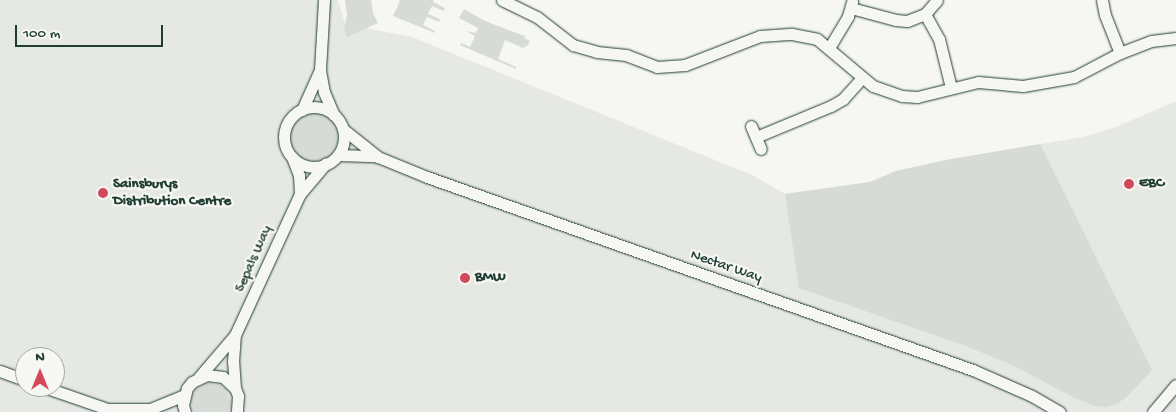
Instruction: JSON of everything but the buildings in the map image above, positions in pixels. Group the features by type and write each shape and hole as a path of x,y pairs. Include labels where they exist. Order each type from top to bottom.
{"street":[{"path":"292,157 306,165 314,166 326,163 338,154 344,138 343,130 324,92 320,70 324,0"},
{"path":"829,48 852,4 896,20 907,20 925,14 937,0"},
{"path":"1102,0 1105,15 1120,53"},
{"path":"506,1 538,17 574,45 597,52 626,55 658,67 685,66 760,36 792,34 817,39 850,64 862,78 873,86 902,96 917,97 983,82 1032,86 1074,78 1120,53 1151,41 1176,38"},
{"path":"925,14 939,39 952,88"},
{"path":"300,194 299,175 292,157 286,149 284,134 288,122 302,110 320,70"},
{"path":"756,137 831,106 843,98 862,78"},
{"path":"302,110 316,107 334,114"},
{"path":"751,126 761,149"},
{"name":"Nectar Way","path":"343,130 378,157"},
{"name":"Nectar Way","path":"338,154 378,157 478,195 973,370 1032,396 1060,412"},
{"name":"Sepals Way","path":"184,396 192,382 199,377 236,335 300,194 326,163"},
{"name":"Sepals Way","path":"236,335 233,362 235,388 240,409"},
{"path":"0,371 15,376"},
{"path":"199,377 207,375 223,377 235,388"},
{"path":"1153,412 1176,386"},
{"path":"65,394 113,411 150,409 184,396 185,412"}],"shaded area":[{"path":"0,0 338,0 345,24 412,37 752,175 785,194 870,182 896,171 946,160 1084,137 1116,127 1176,101 1176,412 0,412"},
{"path":"345,0 371,0 373,13 378,23 347,37 344,30 347,15"},
{"path":"398,0 434,0 433,2 445,8 444,11 432,6 428,14 440,19 439,22 427,17 423,25 435,31 435,33 393,16 400,1"},
{"path":"464,9 485,21 525,36 524,38 530,41 523,48 505,40 498,59 516,67 516,69 460,45 461,43 470,47 475,36 466,31 476,33 478,28 459,18"},
{"path":"309,113 319,113 331,120 338,132 338,142 331,154 319,161 309,161 301,157 294,150 290,142 290,132 294,124 301,117"},
{"path":"1040,144 1152,370 1126,398 1116,404 1107,407 1095,406 1075,398 1010,364 963,345 799,288 785,194 870,182 896,171 946,160"},
{"path":"208,383 221,385 226,390 231,403 229,412 193,412 192,394 196,389"}],"place":[{"name":"EBC","path":"1129,184"},
{"name":"Sainsburys Distribution Centre","path":"103,193"},
{"name":"BMW","path":"465,278"}]}
